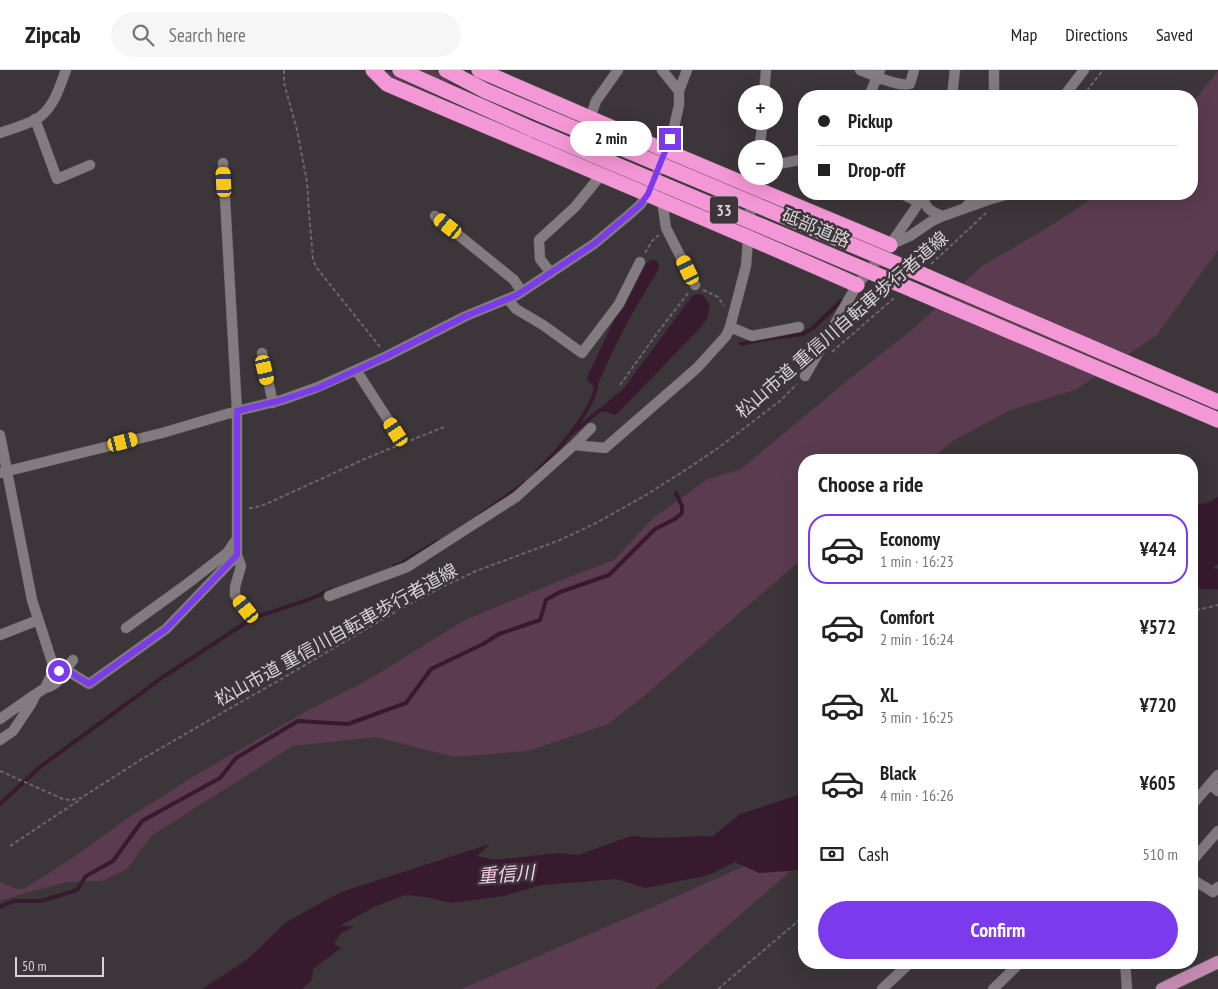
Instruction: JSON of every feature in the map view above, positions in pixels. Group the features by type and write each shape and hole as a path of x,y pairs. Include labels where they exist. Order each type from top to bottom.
{"highway":[{"path":"373,70 387,84 749,237 857,286"},
{"name":"砥部道路","path":"400,70 534,130 1218,420"},
{"name":"砥部道路","path":"446,70 486,91 928,277 1218,402"},
{"path":"479,70 666,151 738,176"},
{"path":"762,185 890,245"}],"main road":[{"path":"1162,989 1218,962"}],"street":[{"path":"0,133 40,117 51,105 66,70"},
{"path":"590,118 596,101 618,70"},
{"path":"662,70 679,91"},
{"path":"3,472 162,432 318,388 466,316 522,292 594,244 640,205 648,194 666,151 679,105 679,91 687,70"},
{"path":"765,85 766,70"},
{"path":"860,70 879,74 905,85 910,84 914,70"},
{"path":"953,90 955,70"},
{"path":"994,70 994,90"},
{"path":"1069,90 1084,70"},
{"path":"872,90 879,74"},
{"path":"36,119 57,179 90,166"},
{"path":"783,163 798,159"},
{"path":"223,164 237,411 237,555 241,566 235,587 235,595 246,609"},
{"path":"551,273 540,259 539,240 575,207 601,175"},
{"path":"574,445 605,448 697,368 726,336 731,324 746,266 753,185"},
{"path":"662,200 666,228 695,285"},
{"path":"805,376 857,286 890,245 920,200"},
{"path":"923,200 926,208 943,216"},
{"path":"964,209 972,200"},
{"path":"890,245 910,236 932,221 988,200"},
{"path":"435,216 514,280 522,292"},
{"path":"508,298 516,309 543,325 582,353 619,304 640,262"},
{"path":"731,324 752,336 799,328"},
{"path":"262,353 273,402"},
{"path":"356,370 396,432"},
{"path":"329,596 407,567 516,497 591,428"},
{"path":"0,435 3,472 32,600 54,668 45,688"},
{"path":"126,628 227,553 237,539"},
{"path":"54,668 71,673 89,684 166,629 237,555"},
{"path":"0,635 38,620"},
{"path":"0,719 61,679 73,660"},
{"path":"0,740 13,731 36,694"},
{"path":"1198,801 1214,788 1218,775"},
{"path":"1198,854 1218,831"},
{"path":"1198,883 1213,892 1218,886"},
{"path":"882,989 903,969"},
{"path":"993,989 1014,969"},
{"path":"1126,969 1127,989"}],"path":[{"path":"284,70 284,83 297,130 307,182 312,252 316,268 387,356"},
{"path":"1088,90 1103,70"},
{"name":"松山市道 重信川自転車歩行者道線","path":"932,264 986,213"},
{"path":"640,262 652,241 666,228"},
{"path":"620,385 695,285 718,297 731,324"},
{"name":"松山市道 重信川自転車歩行者道線","path":"832,352 896,296"},
{"name":"松山市道 重信川自転車歩行者道線","path":"10,846 81,798 179,737 397,611 442,587 476,572 582,530 646,495 690,467 756,420 780,401 805,376"},
{"path":"237,504 247,508 259,506 367,458 444,427"},
{"path":"1198,610 1218,606"},
{"path":"0,771 63,799 81,798"},
{"path":"718,989 798,921"}],"shaded area":[{"path":"418,70 433,70 449,78 450,81 448,83 445,82"},
{"path":"1218,71 1218,250 1157,335 1077,389 1008,411 953,441 937,454 798,454 798,563 644,696 608,724 528,751 454,757 376,737 293,746 151,836 127,869 102,881 66,882 0,901 0,882 17,889 24,889 74,857 125,820 191,778 307,711 366,681 465,620 614,560 653,518 708,479 741,469 913,329 982,266 1047,228 1090,200 1198,200 1198,95"},
{"path":"388,72 441,98 439,100 394,81 386,74"},
{"path":"798,842 798,864 655,989 461,989 662,903"}],"water":[{"path":"651,260 657,262 659,266 658,271 624,328 596,389 587,380 588,375 615,318 646,264"},
{"path":"696,294 703,295 710,305 707,319 700,328 616,415 600,410 624,388 692,296"},
{"path":"1218,497 1218,564 1198,577 1198,504 1208,503"},
{"name":"重信川","path":"798,795 798,870 759,873 735,862 709,875 646,888 616,879 542,885 504,896 451,903 426,897 405,895 374,907 340,926 354,926 340,934 334,944 341,948 313,969 312,980 302,989 202,989 248,959 286,922 341,892 490,844 477,856 495,860 558,853 578,855 631,836 654,838 713,836 740,814"}],"waterway":[{"path":"741,344 803,334 813,328 841,301"},
{"path":"537,471 563,443 581,418 589,406 596,385"},
{"path":"572,433 604,408"},
{"path":"480,515 525,483"},
{"path":"0,907 14,901 41,901 77,890 86,876 113,861 142,821 220,778 236,758 298,721 348,724 406,703 431,669 483,644 499,634 540,620 546,600 560,592 609,575 655,529 675,519 682,513 682,506 676,493"},
{"path":"394,566 401,564 438,541"},
{"path":"1198,578 1218,579"},
{"path":"0,804 40,767 163,677 253,618 331,590"}],"route":[{"path":"59,671 71,673 89,684 166,629 237,555 237,411 282,400 318,388 466,316 517,295 594,244 640,205 648,194 670,139"}]}
